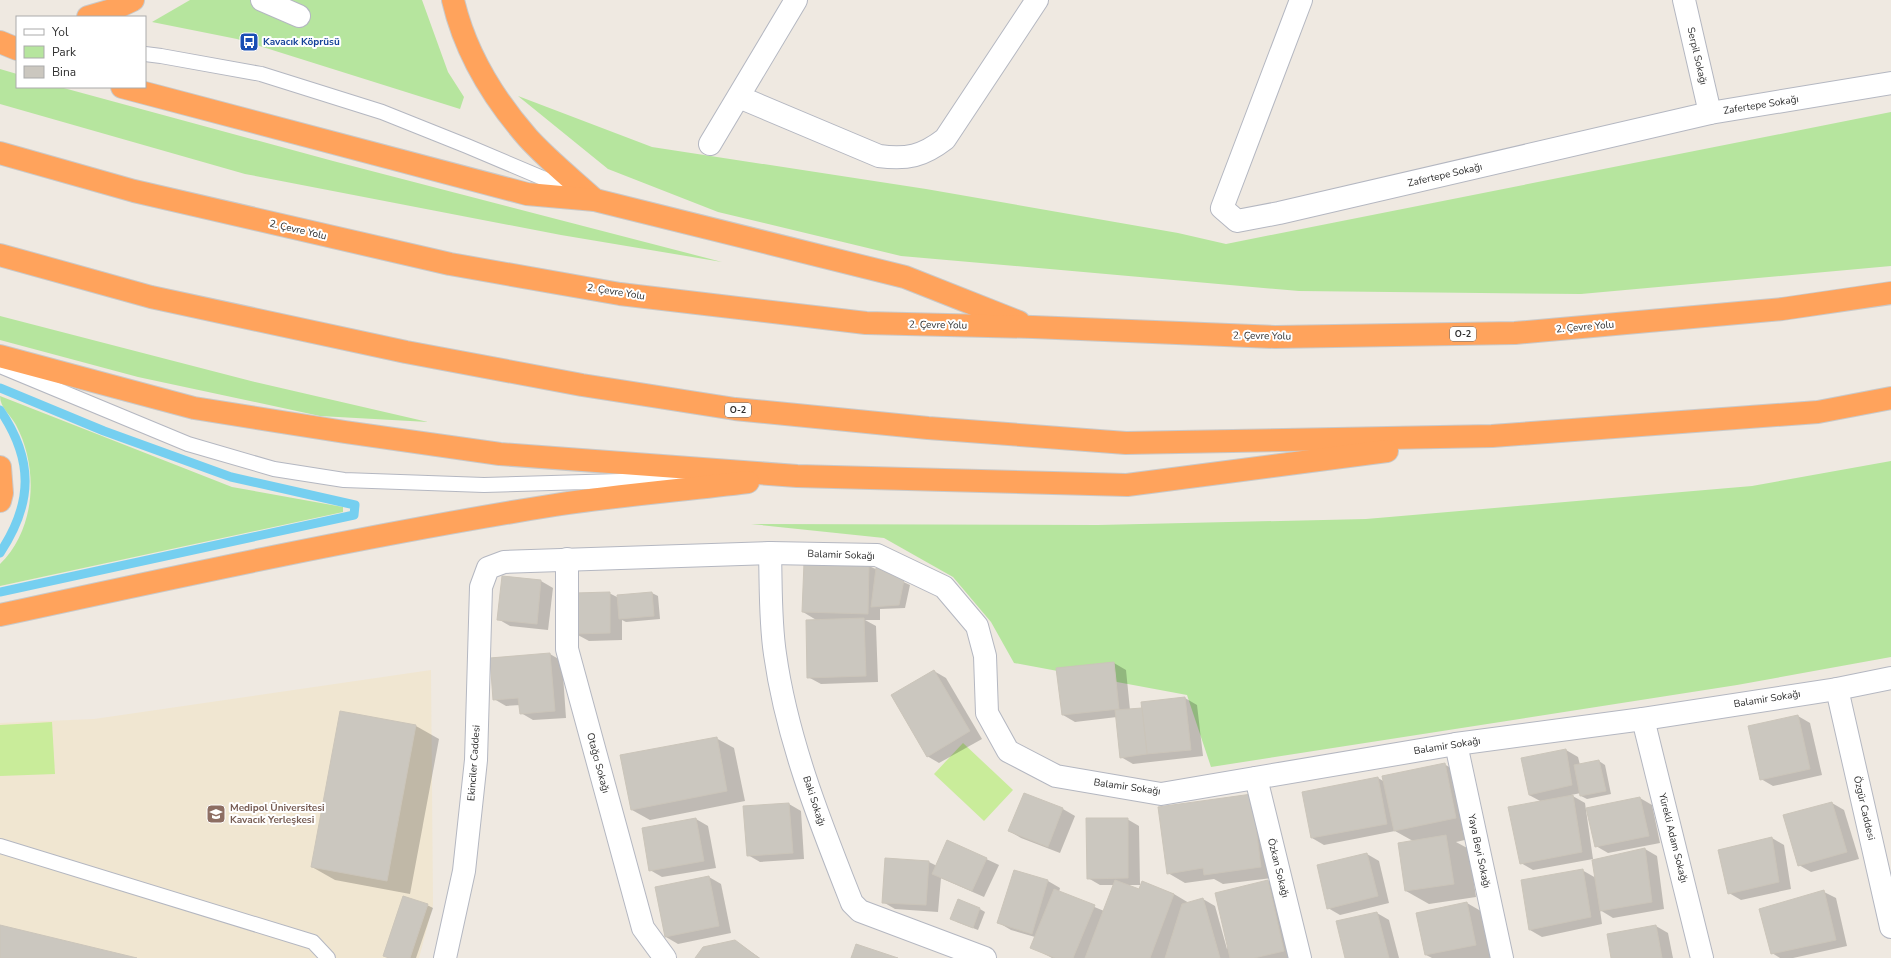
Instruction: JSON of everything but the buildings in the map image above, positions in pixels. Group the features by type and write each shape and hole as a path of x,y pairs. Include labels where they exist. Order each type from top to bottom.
{"highway":[{"path":"91,16 112,10 134,0"},
{"path":"453,0 457,18 473,57 494,96 528,138 595,200"},
{"path":"126,88 527,194 595,200 905,277 1033,327"},
{"name":"2. Çevre Yolu","path":"0,153 134,191 284,227 450,264 620,294 866,323 1033,327 1275,337 1515,333 1782,309 1891,294"},
{"name":"O-2","path":"0,254 151,297 398,350 582,385 734,410 928,428 1126,443 1492,436 1818,412 1891,398"},
{"path":"0,356 194,408 345,432 500,454 797,476 1127,485 1492,436"},
{"path":"0,467 2,493 0,501"},
{"path":"0,615 240,563 383,534 557,505 797,476"}],"street":[{"path":"262,0 299,16"},
{"path":"710,144 796,0"},
{"path":"739,97 879,156 895,158 911,157 923,153 945,139 1037,0"},
{"name":"Zafertepe Sokağı","path":"1301,0 1222,208 1236,221 1279,213 1710,113 1891,83"},
{"name":"Serpil Sokağı","path":"1684,0 1710,113"},
{"name":"Balamir Sokağı","path":"488,568 504,562 567,559 770,553 877,555 944,586 976,626 985,656 987,714 1008,751 1056,776 1161,794 1456,744 1644,719 1837,689 1891,678"},
{"name":"Baki Sokağı","path":"770,553 775,653 789,728 825,834 852,903 860,911 985,958"},
{"name":"Otağcı Sokağı","path":"567,559 567,649 643,928 665,958"},
{"name":"Ekinciler Caddesi","path":"445,958 464,871 476,760 481,587 488,568"},
{"name":"Özgür Caddesi","path":"1837,689 1891,927"},
{"name":"Yürekli Adam Sokağı","path":"1644,719 1702,958"},
{"name":"Yaya Beyi Sokağı","path":"1456,744 1502,958"},
{"name":"Özkan Sokağı","path":"1256,778 1300,958"}],"lane":[{"path":"146,54 261,74 374,110 467,146 595,200"},
{"path":"0,366 188,444 274,469 344,480 484,485 797,476"},
{"path":"0,846 313,942 328,958"}],"shaded area":[{"name":"Medipol Üniversitesi Kavacık Yerleşkesi","path":"431,670 433,905 419,958 0,958 0,723 94,719"}],"green space":[{"path":"190,0 422,0 448,72 464,97 460,109 237,39 152,22"},
{"path":"0,69 16,74 16,88 64,88 333,161 722,262 561,235 245,174 0,104"},
{"path":"518,96 652,147 926,189 1178,233 1226,244 1891,112 1891,266 1581,294 1299,291 901,256 718,212 608,169"},
{"path":"0,316 251,381 428,422 320,416 138,377 0,340"},
{"path":"0,396 232,487 343,507 343,512 0,586 0,564 12,550 21,534 27,516 31,479 23,442 14,421 0,400"},
{"path":"1891,461 1891,657 1737,685 1211,767 1187,695 1014,663 991,622 953,577 884,538 751,524 1098,525 1366,519 1752,486"},
{"path":"52,722 55,774 0,776 0,725"},
{"path":"963,743 1013,790 984,821 934,774"}],"waterway":[{"path":"0,388 104,431 231,477 355,505 354,515 0,592"},
{"path":"0,410 11,428 19,446 24,464 25,482 19,517 11,535 0,553"}],"place":[{"name":"Kavacık Köprüsü","path":"249,42"},
{"name":"Medipol Üniversitesi Kavacık Yerleşkesi","path":"216,814"}]}
